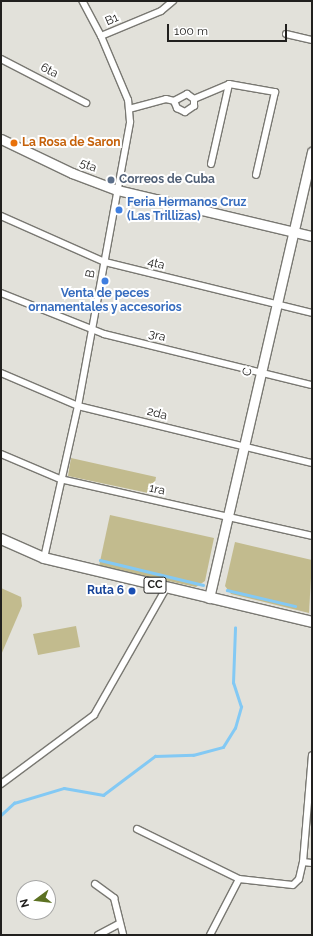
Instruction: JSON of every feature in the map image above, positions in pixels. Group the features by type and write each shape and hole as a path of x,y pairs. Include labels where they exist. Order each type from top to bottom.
{"main road":[{"name":"CC","path":"1,539 44,558 312,622"}],"street":[{"name":"B","path":"44,558 60,479 78,406 130,122 129,108 101,36 82,1"},
{"name":"B1","path":"101,36 161,11 173,1"},
{"path":"286,34 312,40"},
{"name":"6ta","path":"1,59 86,103"},
{"path":"210,164 229,84"},
{"path":"194,99 229,84 275,92 256,175"},
{"path":"174,101 187,94 194,99"},
{"path":"129,108 166,99 174,101 185,112 194,106 194,99"},
{"name":"5ta","path":"1,139 72,173 117,190 312,236"},
{"name":"C","path":"209,598 292,232 312,152"},
{"name":"4ta","path":"1,216 104,262 312,313"},
{"name":"3ra","path":"1,293 92,330 312,385"},
{"name":"2da","path":"1,373 78,406 312,463"},
{"name":"1ra","path":"1,454 60,479 312,536"},
{"path":"1,784 94,715 166,588"},
{"path":"137,829 239,879 293,885 299,879 303,862 312,755"},
{"path":"303,862 312,863"},
{"path":"210,935 239,879"},
{"path":"95,884 114,898 123,935"},
{"path":"98,935 120,924"}],"shaded area":[{"path":"71,458 156,477 153,494 68,476"},
{"path":"110,515 214,538 205,581 196,587 99,566"},
{"path":"235,542 312,560 309,613 231,594 225,586"},
{"path":"1,588 21,597 22,606 1,655"},
{"path":"76,626 80,647 38,655 33,634"}],"waterway":[{"path":"100,560 203,585"},
{"path":"227,590 295,606"},
{"path":"1,815 14,803 64,788 103,795 155,756 193,755 223,747 235,728 241,707 233,683 235,628"}],"place":[{"name":"La Rosa de Saron","path":"14,143"},
{"name":"Correos de Cuba","path":"111,180"},
{"name":"Feria Hermanos Cruz (Las Trillizas)","path":"119,210"},
{"name":"Venta de peces ornamentales y accesorios","path":"105,281"},
{"name":"Ruta 6","path":"132,591"}]}
